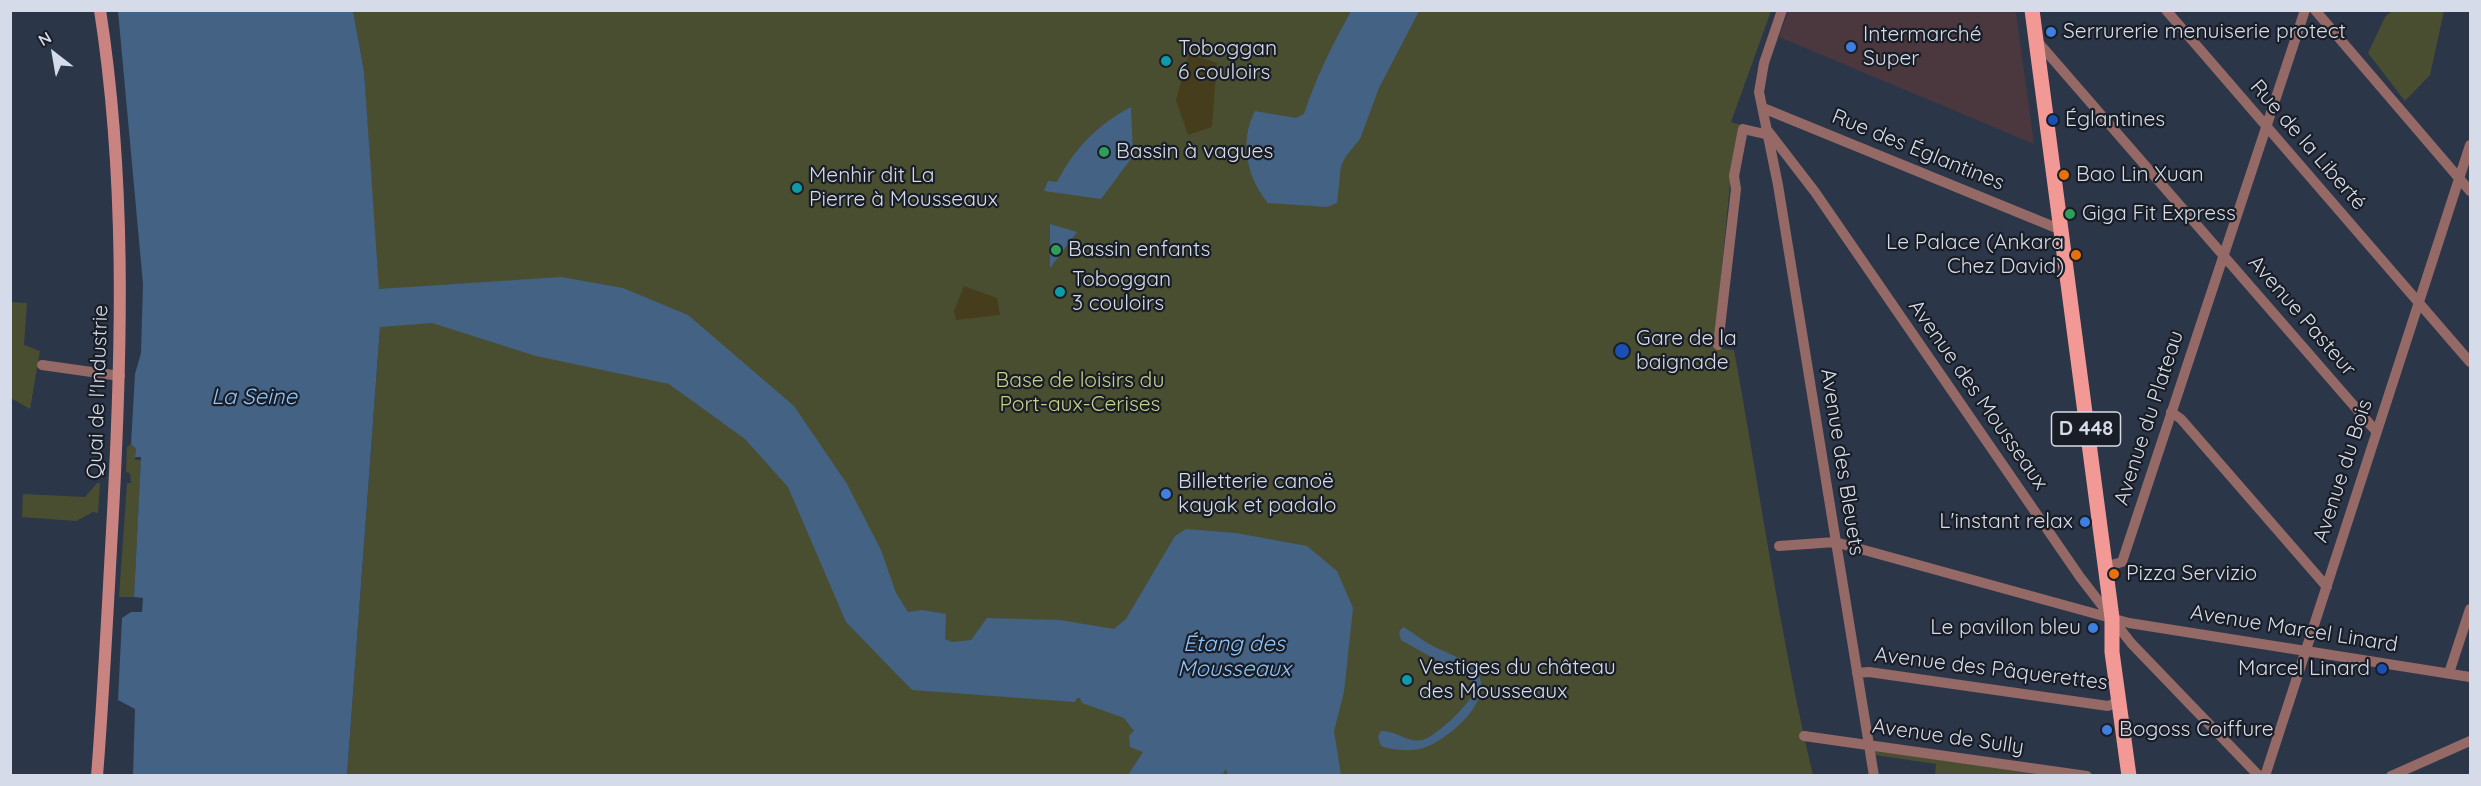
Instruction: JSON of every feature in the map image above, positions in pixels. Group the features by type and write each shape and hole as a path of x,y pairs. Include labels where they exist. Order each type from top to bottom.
{"main road":[{"name":"Quai de l'Industrie","path":"97,776 120,376 120,231 100,10"},
{"name":"D 448","path":"2032,10 2103,567 2112,618 2112,652 2129,776"}],"street":[{"name":"Avenue des Bleuets","path":"1782,10 1760,78 1763,108 1778,185 1867,745 1874,776"},
{"name":"Rue de la Liberté","path":"2166,10 2470,362"},
{"name":"Avenue du Plateau","path":"2103,567 2122,562 2305,10"},
{"path":"2315,10 2470,191"},
{"name":"Avenue Pasteur","path":"2036,38 2375,430"},
{"name":"Rue des Églantines","path":"1763,108 2060,234"},
{"path":"1718,345 1734,208 1734,176 1743,129 1769,133"},
{"name":"Avenue des Mousseaux","path":"1769,133 1815,192 2080,577 2131,643 2259,776"},
{"name":"Avenue du Bois","path":"2265,776 2327,587 2375,430 2421,304 2470,145"},
{"path":"42,365 120,376"},
{"path":"2171,412 2181,419 2327,587"},
{"name":"Avenue Marcel Linard","path":"1779,546 1835,542 2112,618 2470,677"},
{"path":"2449,673 2470,609"},
{"name":"Avenue des Pâquerettes","path":"1857,673 1869,672 2108,706 2120,701"},
{"name":"Avenue de Sully","path":"1804,736 2087,776"},
{"path":"2391,776 2470,741"}],"shaded area":[{"path":"1789,10 2010,10 2016,13 2034,144 1779,37"}],"green space":[{"path":"2393,10 2444,11 2430,75 2405,101 2368,53 2385,17"},
{"name":"Base de loisirs du Port-aux-Cerises","path":"353,11 1771,11 1731,122 1741,125 1730,184 1714,348 1734,350 1780,616 1813,775 347,776 380,327 364,71"},
{"path":"11,302 27,303 24,345 40,351 30,409 11,398"},
{"path":"131,444 136,449 135,460 141,460 134,597 119,597 127,483 131,483 130,473 126,472 127,447"},
{"path":"97,483 100,483 98,513 93,512 76,521 22,517 23,494 85,497"},
{"path":"1872,749 2051,775 1935,775 1936,764 1875,755"}],"sand":[{"path":"1189,54 1217,63 1212,127 1188,135 1176,100"},
{"path":"964,286 997,298 1000,315 956,320 954,311"}],"water":[{"name":"La Seine","path":"118,11 353,11 364,71 379,289 561,277 623,288 688,315 794,406 847,484 881,550 896,593 908,612 922,610 946,614 945,639 952,642 971,640 987,618 1060,620 1114,629 1126,619 1175,536 1186,529 1236,533 1307,546 1337,571 1353,608 1344,692 1334,731 1341,775 1228,775 1226,769 1222,775 1128,775 1143,752 1130,747 1129,736 1134,731 1124,718 1082,703 1080,698 1077,698 1075,702 912,690 846,622 788,487 745,439 669,384 536,356 432,323 380,327 347,775 133,775 135,709 118,700 122,618 131,612 142,612 143,598 134,597 141,457 135,457 136,449 131,444 135,374 141,353 143,284"},
{"path":"1351,11 1419,11 1379,88 1360,139 1341,166 1337,203 1327,207 1268,203 1250,171 1248,159 1247,135 1255,111 1296,118 1304,114 1325,61"},
{"name":"Bassin à vagues","path":"1131,107 1133,156 1101,199 1044,191 1048,181 1057,182 1071,159 1088,138 1108,121"},
{"name":"Bassin enfants","path":"1050,224 1077,232 1050,268"},
{"path":"1403,627 1427,643 1469,664 1478,674 1481,685 1474,708 1455,729 1433,744 1413,750 1381,746 1378,737 1381,731 1386,731 1411,740 1427,738 1449,722 1462,708 1471,697 1473,687 1470,679 1401,640 1399,632"}],"place":[{"name":"Serrurerie menuiserie protect","path":"2051,32"},
{"name":"Intermarché Super","path":"1851,47"},
{"name":"Toboggan 6 couloirs","path":"1166,61"},
{"name":"Églantines","path":"2053,120"},
{"name":"Bassin à vagues","path":"1104,152"},
{"name":"Bao Lin Xuan","path":"2064,175"},
{"name":"Menhir dit La Pierre à Mousseaux","path":"797,188"},
{"name":"Giga Fit Express","path":"2070,214"},
{"name":"Bassin enfants","path":"1056,250"},
{"name":"Le Palace (Ankara Chez David)","path":"2076,255"},
{"name":"Toboggan 3 couloirs","path":"1060,292"},
{"name":"Gare de la baignade","path":"1622,351"},
{"name":"Billetterie canoë kayak et padalo","path":"1166,494"},
{"name":"L'instant relax","path":"2085,522"},
{"name":"Pizza Servizio","path":"2114,574"},
{"name":"Le pavillon bleu","path":"2093,628"},
{"name":"Marcel Linard","path":"2382,669"},
{"name":"Vestiges du château des Mousseaux","path":"1407,680"},
{"name":"Bogoss Coiffure","path":"2107,730"}],"water label":[{"name":"Étang des Mousseaux","path":"1234,656"}]}
